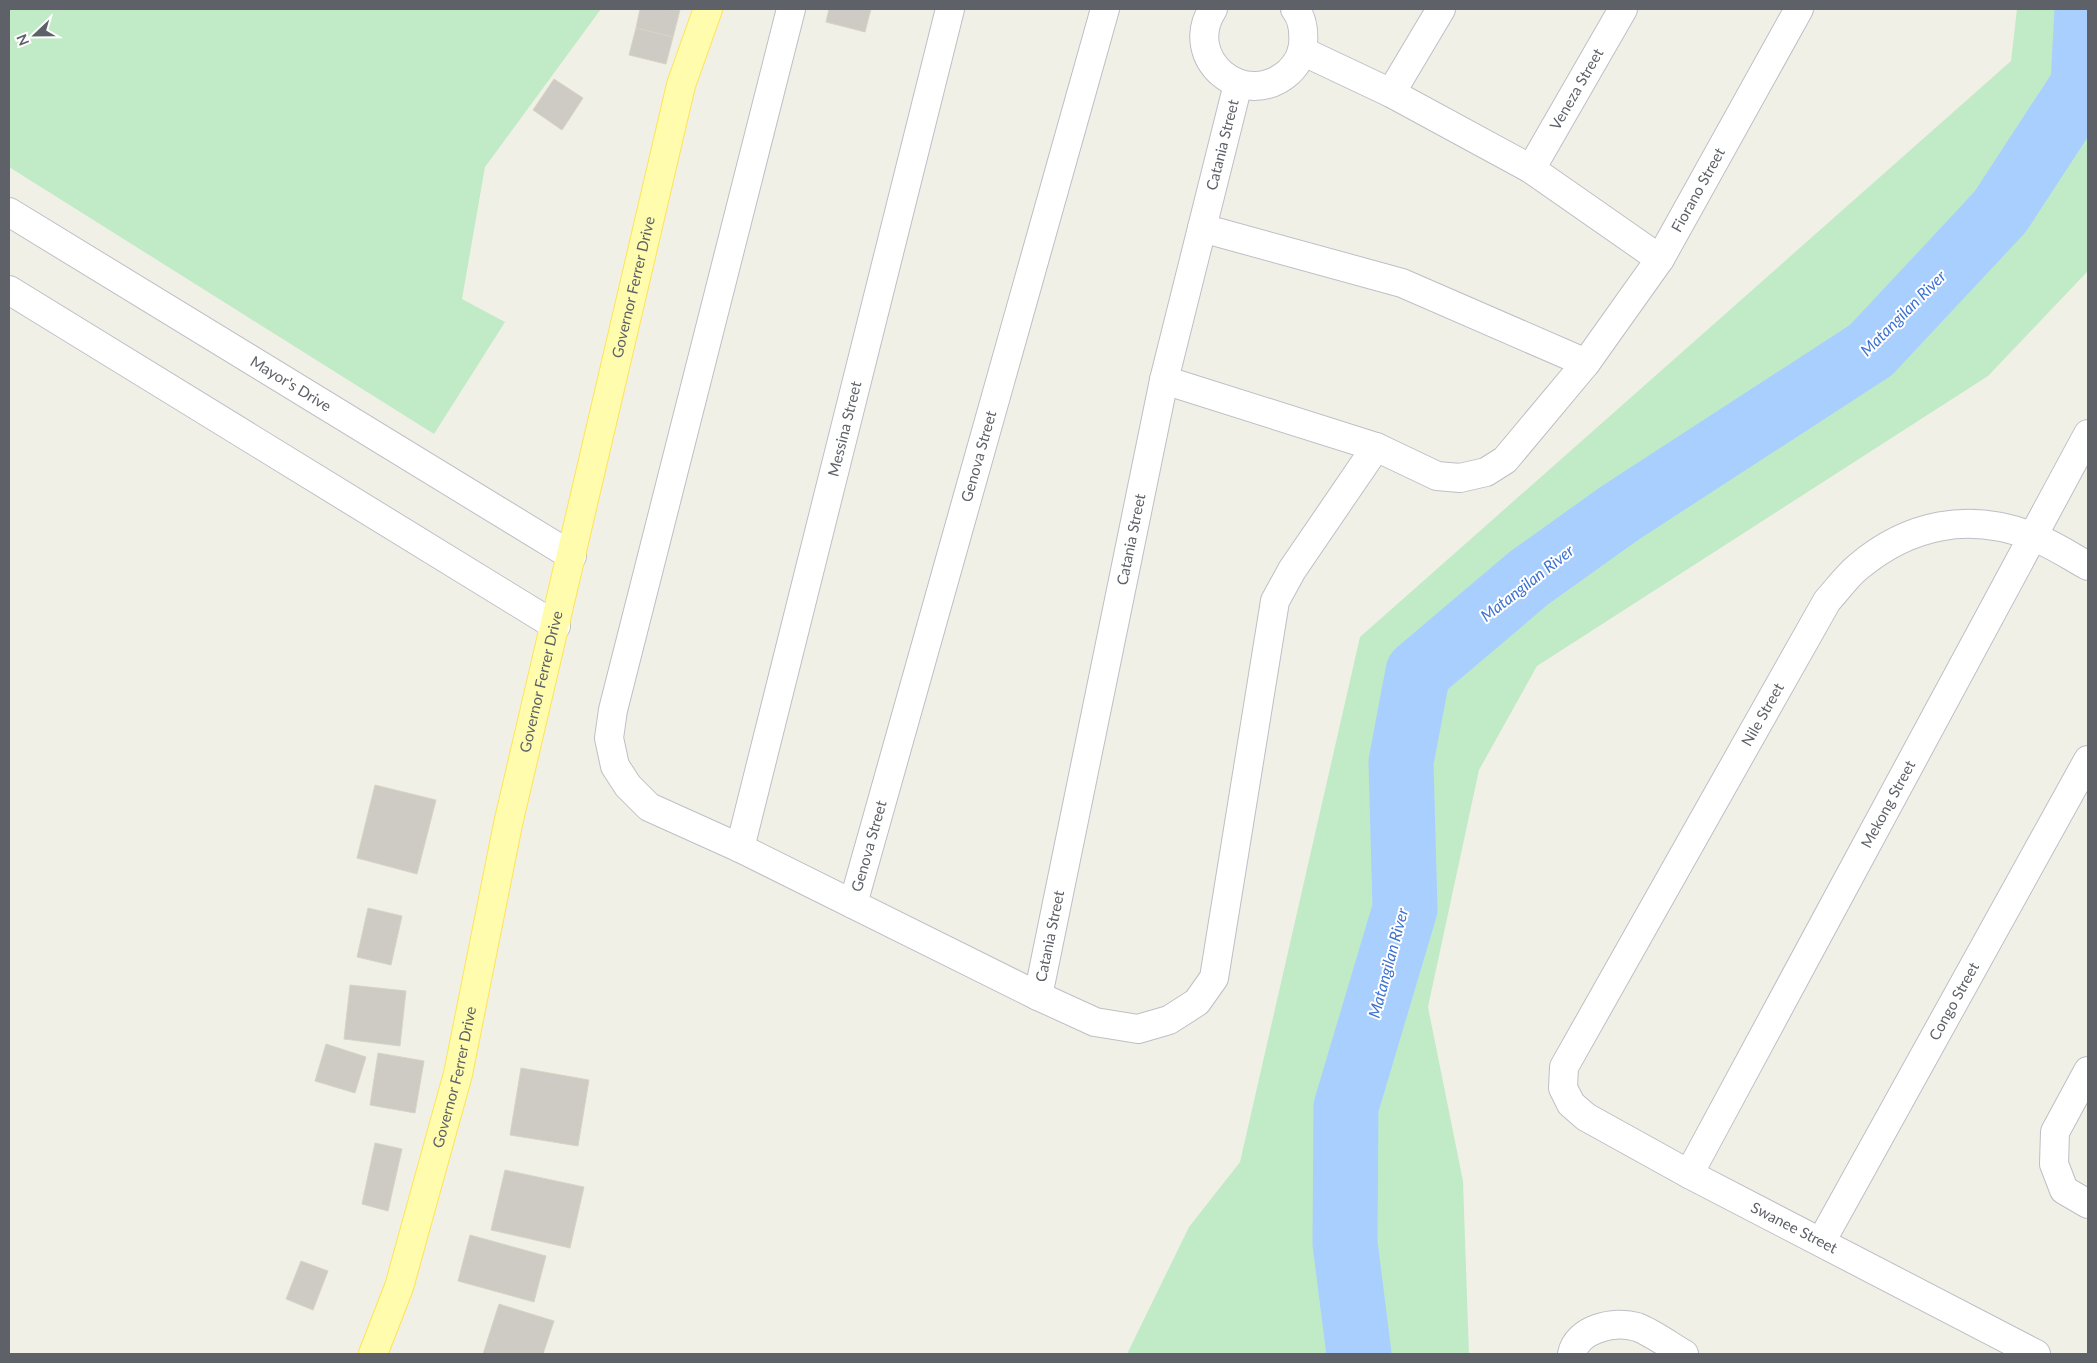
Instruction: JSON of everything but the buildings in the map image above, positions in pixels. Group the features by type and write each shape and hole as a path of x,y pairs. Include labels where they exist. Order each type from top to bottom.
{"main road":[{"name":"Governor Ferrer Drive","path":"373,1354 399,1287 458,1074 508,824 556,626 681,85 708,9"}],"street":[{"path":"791,9 615,700 609,738 615,766 628,786 649,807 740,848 1038,996 1095,1022 1138,1029 1169,1020 1196,1002 1214,978 1275,601 1292,570 1376,447"},
{"name":"Messina Street","path":"740,848 950,9"},
{"name":"Genova Street","path":"853,904 1105,9"},
{"path":"1206,11 1206,48 1212,63 1223,76 1238,84 1253,86 1268,85 1282,78 1293,68 1302,51 1304,32 1299,14 1295,9"},
{"path":"1391,93 1441,9"},
{"name":"Veneza Street","path":"1531,170 1623,9"},
{"name":"Fiorano Street","path":"1164,380 1376,447 1437,476 1460,478 1486,472 1505,460 1586,363 1660,259 1799,9"},
{"path":"1302,51 1391,93 1531,170 1660,259"},
{"name":"Catania Street","path":"1038,996 1164,380 1238,84"},
{"name":"Mayor's Drive","path":"9,212 572,556"},
{"path":"1202,228 1402,283 1586,363"},
{"path":"9,290 556,626"},
{"name":"Mekong Street","path":"1689,1174 2088,434"},
{"name":"Nile Street","path":"1563,1088 1564,1067 1572,1048 1827,601 1857,567 1892,543 1925,529 1962,522 1996,526 2032,536 2088,566"},
{"name":"Congo Street","path":"1822,1242 2088,760"},
{"path":"2088,1071 2055,1132 2054,1164 2064,1190 2088,1204"},
{"name":"Swanee Street","path":"1563,1088 1572,1104 1586,1117 1689,1174 2036,1354"},
{"path":"1572,1354 1573,1348 1584,1334 1610,1326 1636,1327 1684,1354"}],"green space":[{"path":"9,9 601,9 485,167 462,299 505,322 434,434 9,167"},
{"path":"2017,9 2088,9 2088,271 1988,376 1537,666 1479,770 1428,1007 1463,1181 1469,1354 1127,1354 1189,1227 1240,1162 1360,637 2011,61"}],"waterway":[{"name":"Matangilan River","path":"1359,1354 1345,1243 1346,1107 1405,909 1401,762 1418,672 1529,578 1620,513 1871,350 2000,212 2083,85 2087,9"}]}
